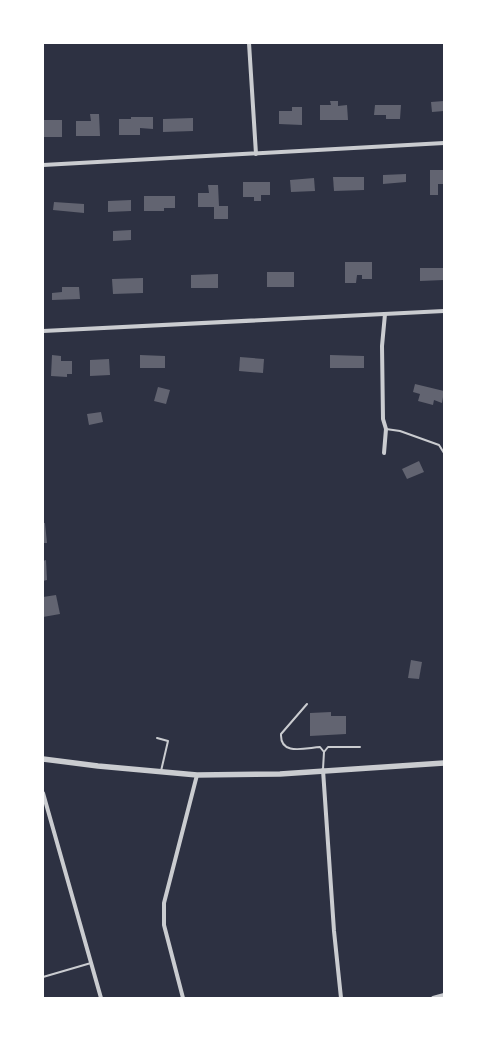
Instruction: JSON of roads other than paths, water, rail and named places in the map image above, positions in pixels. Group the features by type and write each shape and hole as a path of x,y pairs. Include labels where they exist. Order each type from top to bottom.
{"street":[{"path":"249,43 256,154"},
{"path":"43,166 444,143"},
{"path":"43,331 444,311"},
{"path":"384,453 386,429 383,418 382,399 382,346 385,314"},
{"path":"43,759 160,773 197,775 235,775 444,763"},
{"path":"323,770 334,931 341,998"},
{"path":"182,998 164,925 164,903 197,775"},
{"path":"43,793 101,998"},
{"path":"433,998 444,995"}],"lane":[{"path":"386,429 400,431 439,446 444,453"},
{"path":"307,704 281,734 280,740 285,747 291,750 320,747 324,752"},
{"path":"157,738 168,741 160,773"},
{"path":"323,770 324,752 328,747 360,747"},
{"path":"43,977 91,963"}]}
